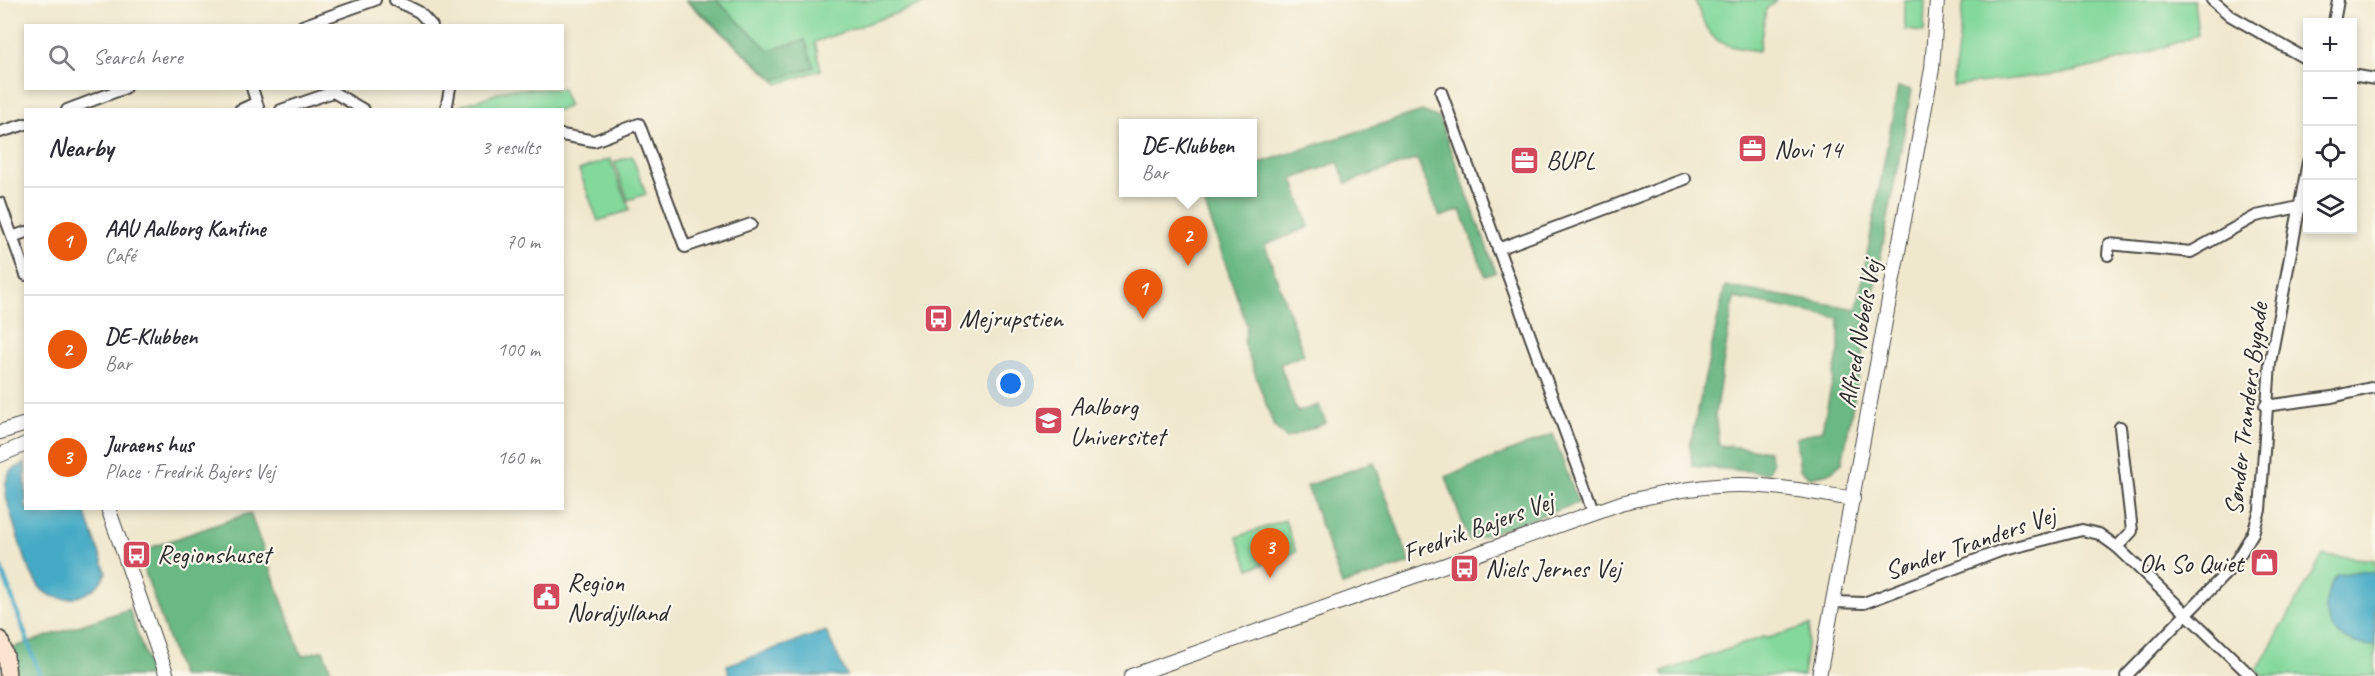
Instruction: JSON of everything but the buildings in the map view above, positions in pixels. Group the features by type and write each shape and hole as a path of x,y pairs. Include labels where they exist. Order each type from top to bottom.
{"main road":[{"path":"0,639 6,656 8,676"}],"street":[{"path":"308,24 375,0"},
{"path":"395,0 412,7 430,24"},
{"name":"Alfred Nobels Vej","path":"1819,676 1932,69 1936,0"},
{"path":"2212,0 2231,16 2303,58"},
{"path":"2335,18 2338,0"},
{"path":"2357,76 2375,79"},
{"path":"73,108 120,90"},
{"path":"253,90 258,106"},
{"path":"447,108 450,90"},
{"path":"287,108 333,92 361,108"},
{"path":"1441,92 1594,511"},
{"path":"564,135 594,141 639,124 685,247 751,224"},
{"path":"0,132 24,125"},
{"path":"1498,249 1685,179"},
{"name":"Sønder Tranders Bygade","path":"2126,676 2233,566 2253,533 2260,510 2265,406 2270,363 2304,180"},
{"path":"0,203 24,270"},
{"path":"2108,255 2109,244 2191,252 2256,216 2299,207"},
{"path":"12,237 24,233"},
{"path":"2265,406 2332,397 2375,387"},
{"path":"0,432 24,425"},
{"path":"2117,547 2132,531 2120,427"},
{"path":"0,455 24,445"},
{"name":"Fredrik Bajers Vej","path":"1131,676 1594,511 1683,489 1762,486 1853,498"},
{"path":"109,510 167,676"},
{"name":"Sønder Tranders Vej","path":"1833,602 1864,603 2000,551 2082,530 2099,534 2117,547 2251,676"}],"green space":[{"path":"685,0 934,0 815,42 821,70 778,84"},
{"path":"688,0 716,0 769,50 805,40 814,67 775,80"},
{"path":"1695,0 1777,0 1766,9 1759,51 1733,47 1716,39 1705,25"},
{"path":"1905,0 1925,0 1924,32 1905,30"},
{"path":"1964,0 2194,0 2198,35 2141,55 2072,72 1953,86"},
{"path":"1898,87 1912,90 1842,463 1829,473 1810,477 1800,469 1796,438 1822,430 1839,351 1839,318 1734,298 1715,414 1719,445 1768,451 1772,463 1768,473 1692,466 1690,446 1725,286 1857,309"},
{"path":"506,90 562,90 569,106 564,108 462,108 461,106"},
{"path":"1422,111 1439,118 1496,272 1485,276 1461,210 1440,217 1417,159 1346,183 1338,162 1293,179 1309,227 1265,245 1304,355 1280,364 1297,412 1319,405 1326,423 1286,438 1274,426 1244,343 1247,326 1202,197 1257,197 1257,164"},
{"path":"632,156 646,194 628,200 614,162"},
{"path":"610,159 630,210 598,221 579,170"},
{"path":"1553,434 1578,503 1469,541 1446,477"},
{"path":"1374,462 1410,563 1342,585 1307,486"},
{"path":"250,513 302,656 323,650 333,676 181,676 138,552"},
{"path":"1285,520 1296,552 1249,569 1237,537"},
{"path":"2323,555 2375,560 2375,676 2264,676 2257,670"},
{"path":"129,609 152,676 14,676 9,649"},
{"path":"1810,625 1803,676 1664,676 1663,672 1763,637 1768,638"}],"water":[{"path":"24,464 24,510 84,510 106,572 96,587 89,592 75,598 63,599 46,593 38,585 19,542 6,496 6,482 10,471"},
{"path":"2360,571 2375,573 2375,646 2347,640 2330,624 2326,613 2326,601 2337,575"},
{"path":"826,631 847,676 729,676 727,665"}],"waterway":[{"path":"0,565 40,675"}],"place":[{"name":"Novi 14","path":"1753,149"},
{"name":"BUPL","path":"1525,160"},
{"name":"DE-Klubben","path":"1188,266"},
{"name":"Mejrupstien","path":"938,318"},
{"name":"AAU Aalborg Kantine","path":"1143,319"},
{"name":"Aalborg Universitet","path":"1049,421"},
{"name":"Regionshuset","path":"136,554"},
{"name":"Oh So Quiet","path":"2264,563"},
{"name":"Niels Jernes Vej","path":"1464,568"},
{"name":"Juraens hus","path":"1270,578"},
{"name":"Region Nordjylland","path":"546,597"}]}
